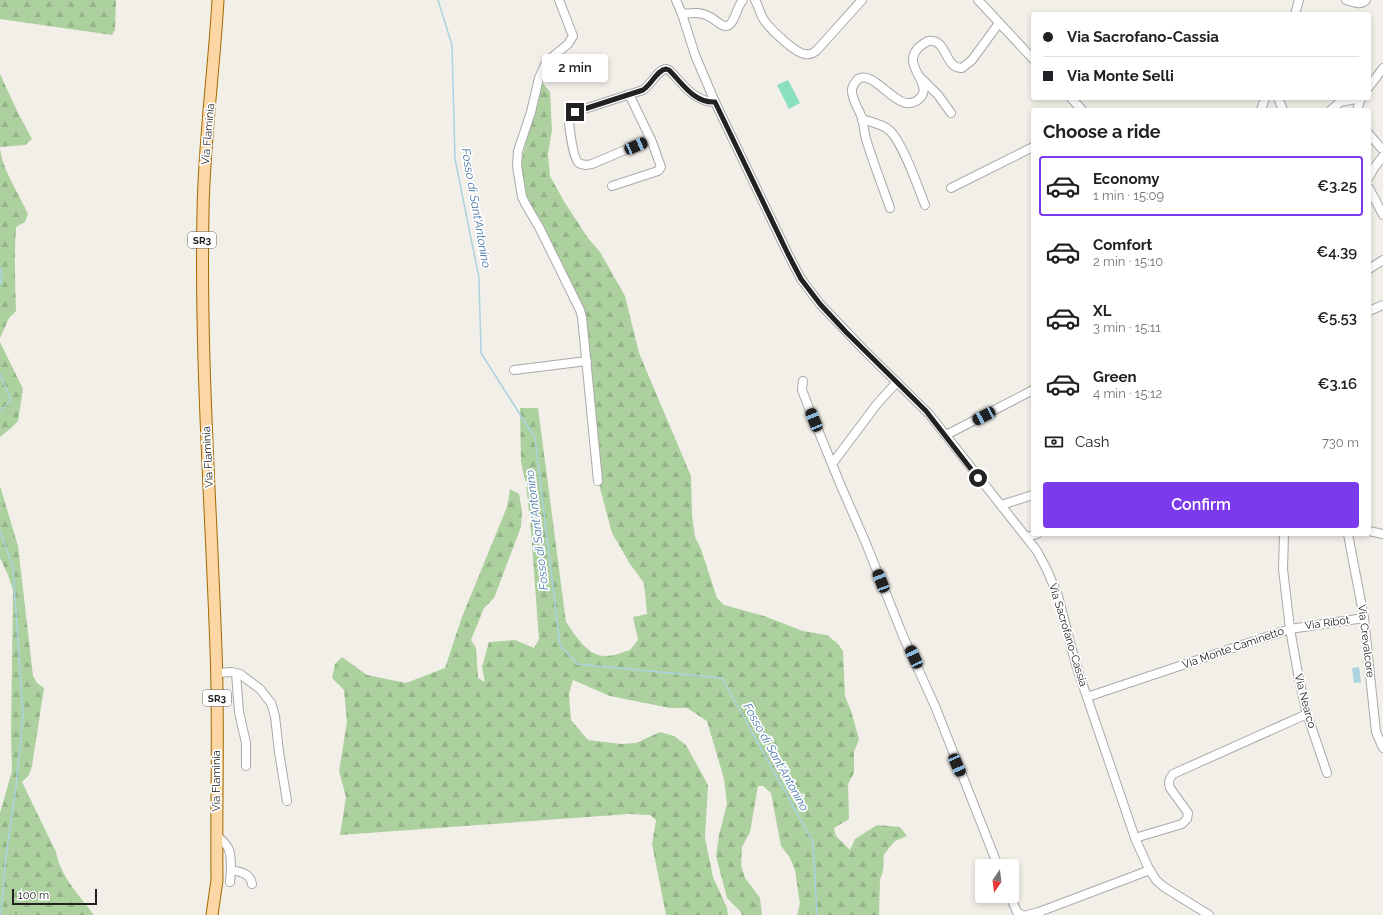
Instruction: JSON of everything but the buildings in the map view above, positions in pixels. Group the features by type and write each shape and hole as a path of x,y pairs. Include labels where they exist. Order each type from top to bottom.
{"main road":[{"name":"Via Flaminia","path":"212,915 217,880 216,673 205,391 202,245 204,180 218,0"}],"street":[{"path":"559,0 573,36 568,44 545,65 539,78 531,112 518,151 517,166 522,197 539,227 580,310 587,361 598,482"},
{"name":"Via Sacrofano-Cassia","path":"676,0 695,55 715,102 801,279 820,304 922,407 1037,551 1058,596 1073,656 1135,838 1150,870 1156,880 1164,887 1209,915"},
{"path":"682,14 696,12 702,13 727,26 731,24 738,5 743,0"},
{"path":"755,0 761,15 768,26 795,50 807,55 812,54 817,50 862,0"},
{"path":"978,0 1031,56"},
{"path":"1296,12 1299,0"},
{"path":"1346,0 1362,3 1366,0"},
{"path":"951,113 938,95 920,77 913,66 912,60 914,54 923,44 931,40 940,44 952,64 958,68 962,68 972,60 999,23"},
{"path":"1371,84 1383,68"},
{"path":"651,139 592,164 581,164 576,159 569,123 570,118 575,112 648,87 659,72 666,69 669,70 686,89 701,100 715,102"},
{"path":"890,208 868,144 862,119 852,95 853,86 862,78 870,79 893,97 911,102 918,100 923,94 920,77"},
{"path":"612,186 660,170 661,165 651,139 629,94"},
{"path":"1072,100 1080,108"},
{"path":"1333,108 1340,102 1350,100"},
{"path":"862,119 883,126 893,135 901,148 925,205"},
{"path":"1371,136 1381,148"},
{"path":"951,188 1031,149"},
{"path":"1371,173 1383,156"},
{"path":"1371,192 1383,215"},
{"path":"1371,268 1383,260"},
{"path":"1371,311 1383,308"},
{"path":"514,370 587,361"},
{"path":"802,381 803,394 866,541 900,629 935,706 995,859"},
{"path":"832,464 877,404 897,382"},
{"path":"946,436 1031,391"},
{"path":"1001,505 1031,495"},
{"path":"1371,531 1383,534"},
{"path":"1027,537 1031,536"},
{"name":"Via Monte Caminetto","path":"1087,697 1290,629 1283,568 1284,536"},
{"name":"Via Crevalcore","path":"1348,536 1364,618 1376,732 1383,748"},
{"name":"Via Ribot","path":"1290,629 1364,618"},
{"name":"Via Nearco","path":"1290,629 1307,714 1327,773"},
{"path":"236,672 239,712 246,743 246,766"},
{"path":"216,673 236,672 242,674 260,689 273,707 287,801"},
{"path":"1135,838 1182,824 1188,819 1188,813 1169,784 1170,777 1173,774 1307,714"},
{"path":"216,835 225,842 230,849 230,882"},
{"path":"231,870 246,874 250,878 252,884"},
{"path":"1027,915 1039,912 1150,870"},
{"path":"1013,903 1017,912 1022,915"}],"green space":[{"path":"0,0 116,0 115,30 112,35 0,19"},
{"path":"0,74 32,139 25,145 0,147"},
{"path":"788,80 800,103 789,109 777,85"},
{"path":"541,81 550,92 552,130 548,154 550,176 565,203 588,238 600,252 625,296 639,353 691,476 692,514 695,537 701,549 717,598 724,605 764,616 803,631 827,635 837,643 843,651 845,696 859,739 854,752 854,773 848,784 849,819 834,828 836,836 850,850 855,839 877,825 900,827 907,836 895,841 884,854 883,871 880,880 879,915 797,915 800,904 795,870 789,856 781,846 771,793 763,786 758,786 750,832 742,847 741,865 745,878 760,898 762,915 742,915 741,912 727,898 716,856 719,835 727,804 724,779 707,721 687,708 670,708 610,696 573,680 569,694 571,720 588,740 621,744 636,743 660,732 674,736 686,745 708,785 705,838 713,877 727,908 728,915 666,915 652,844 656,820 650,815 629,814 340,835 346,797 339,771 347,722 344,690 332,678 335,664 342,657 367,675 406,683 445,668 462,617 507,507 510,489 519,494 522,511 521,527 494,598 484,608 471,640 476,648 478,678 485,682 482,667 489,642 515,640 534,648 539,639 531,531 526,484 521,462 520,408 538,408 566,622 578,639 593,653 609,656 630,650 638,640 633,617 647,614 644,583 630,564 612,533 600,488 587,321 583,308 524,194 520,167"},
{"path":"0,148 7,173 28,214 25,222 16,227 16,311 9,318 0,338"},
{"path":"0,342 23,389 18,421 0,437"},
{"path":"0,486 18,546 33,676 37,683 44,688 32,766 29,775 22,782 56,852 58,861 66,877 94,915 0,915 0,813 12,771 11,733 13,590 0,558"}],"water":[{"path":"1359,667 1361,682 1354,683 1352,668"}],"waterway":[{"name":"Fosso di Sant'Antonino","path":"438,0 452,45 455,159 479,278 481,353 535,438 560,645 577,664 722,678 813,842 817,915"},
{"path":"0,267 2,278 0,285"},
{"path":"0,374 11,400 0,412"},
{"path":"0,530 13,568 23,715 16,787 6,856 1,915"}],"route":[{"path":"575,112 643,90 648,87 659,72 666,69 674,75 686,89 701,100 715,102 801,279 820,304 846,332 926,411 978,478"}]}
